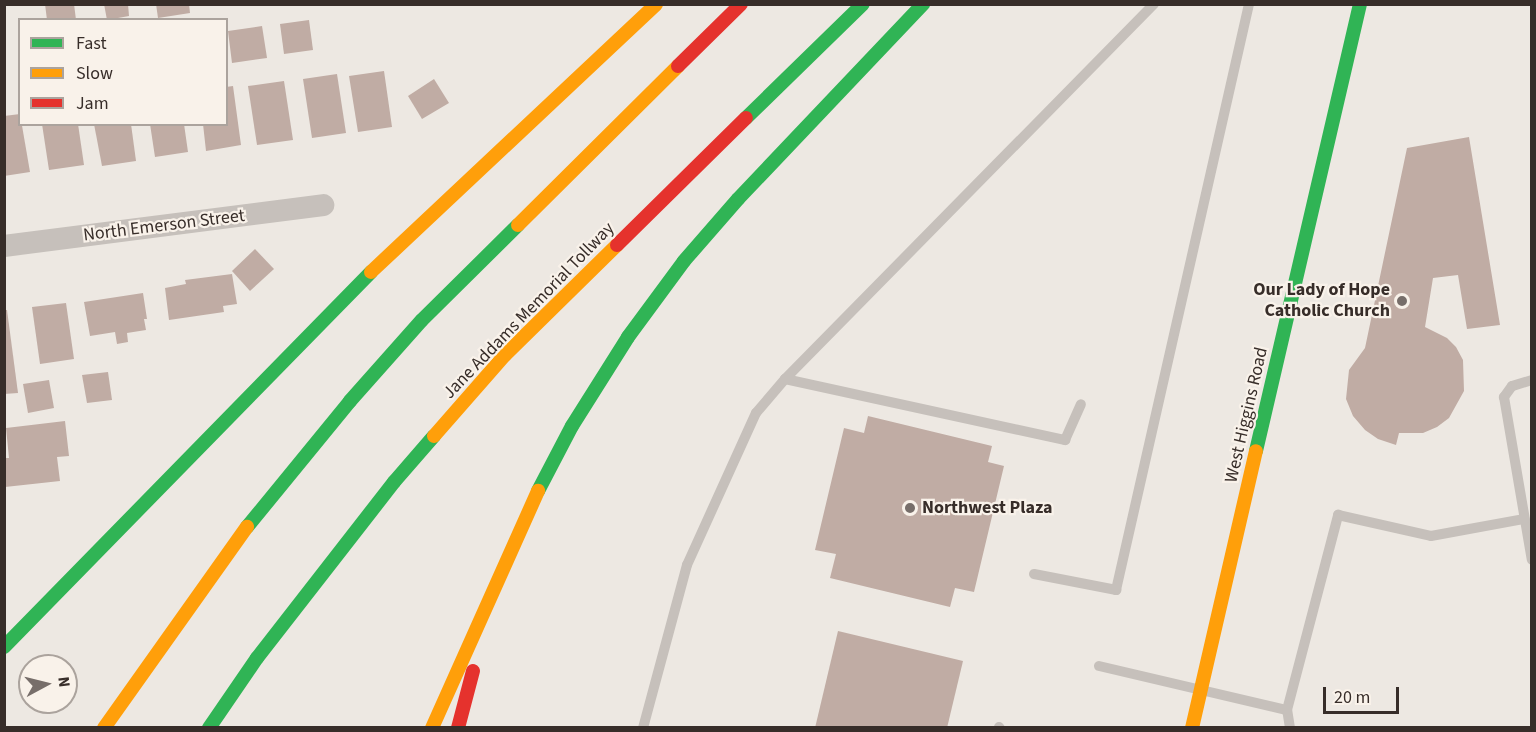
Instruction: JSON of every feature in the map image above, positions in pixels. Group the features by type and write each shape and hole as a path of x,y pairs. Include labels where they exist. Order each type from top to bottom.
{"main road":[{"path":"4,647 370,273 656,4"},
{"path":"104,728 253,519 350,401 422,320 741,4"},
{"name":"Jane Addams Memorial Tollway","path":"209,728 257,658 387,491 505,355 863,4"},
{"path":"432,728 524,517 572,426 627,337 684,261 738,199 923,4"},
{"name":"West Higgins Road","path":"1192,728 1360,4"},
{"path":"458,728 466,704 489,595"},
{"path":"4,630 47,602"}],"street":[{"name":"North Emerson Street","path":"4,246 323,205"}],"lane":[{"path":"643,728 687,565 756,413 785,379 1154,4"},
{"path":"1034,574 1116,590 1249,4"},
{"path":"785,379 1065,440 1081,404"},
{"path":"1532,380 1512,386 1504,397 1532,560"},
{"path":"1290,728 1287,710 1338,515 1431,536 1524,519"},
{"path":"1099,666 1287,710"}],"building":[{"path":"45,4 74,4 76,18 47,18"},
{"path":"104,4 128,4 129,16 107,18"},
{"path":"156,4 189,4 190,13 158,18"},
{"path":"309,20 313,50 284,54 280,24"},
{"path":"262,26 267,58 232,63 228,31"},
{"path":"384,71 392,127 358,132 349,76"},
{"path":"337,74 346,133 312,138 303,79"},
{"path":"434,79 449,103 422,119 408,96"},
{"path":"284,81 293,140 257,145 248,86"},
{"path":"233,86 241,145 206,151 203,126 228,126 228,87"},
{"path":"18,114 18,126 22,126 30,172 4,176 4,116"},
{"path":"42,126 78,126 84,165 49,170"},
{"path":"94,126 131,126 136,161 102,166"},
{"path":"150,126 184,126 188,152 155,157"},
{"name":"Our Lady of Hope Catholic Church","path":"1469,137 1500,325 1467,329 1458,275 1433,278 1425,327 1447,338 1456,347 1463,360 1464,391 1449,418 1423,433 1399,433 1396,445 1378,439 1365,430 1353,416 1346,399 1349,370 1365,348 1407,148"},
{"path":"255,249 274,269 250,291 232,271"},
{"path":"232,274 237,304 223,306 224,312 169,320 165,288 186,284 185,280"},
{"path":"143,293 147,319 144,319 146,330 127,333 128,342 117,344 115,332 90,336 84,302"},
{"path":"66,303 74,359 40,364 32,307"},
{"path":"4,310 7,310 18,393 4,394"},
{"path":"108,372 112,400 87,403 82,375"},
{"path":"49,380 54,408 28,413 23,384"},
{"name":"Northwest Plaza","path":"868,416 992,446 988,462 1004,466 974,592 955,588 950,607 830,578 836,554 815,550 844,428 864,433"},
{"path":"65,421 69,456 57,457 60,481 5,487 5,458 9,458 6,428"},
{"path":"838,631 963,661 947,728 815,728"}],"traffic: fast":[{"path":"746,118 863,4"},
{"path":"538,491 572,426 628,337 684,261 738,199 923,4"},
{"path":"1256,451 1360,4"},
{"path":"247,527 350,401 422,320 518,225"},
{"path":"4,647 371,272"},
{"path":"209,728 257,658 394,482 434,436"}],"traffic: slow":[{"path":"371,272 656,4"},
{"path":"518,225 678,66"},
{"path":"434,436 505,355 617,245"},
{"path":"1192,728 1256,451"},
{"path":"432,728 538,491"},
{"path":"104,728 247,527"}],"traffic: jam":[{"path":"678,66 741,4"},
{"path":"617,245 746,118"},
{"path":"458,728 473,671"}],"place":[{"name":"Our Lady of Hope Catholic Church","path":"1402,301"},
{"name":"Northwest Plaza","path":"910,508"}]}
